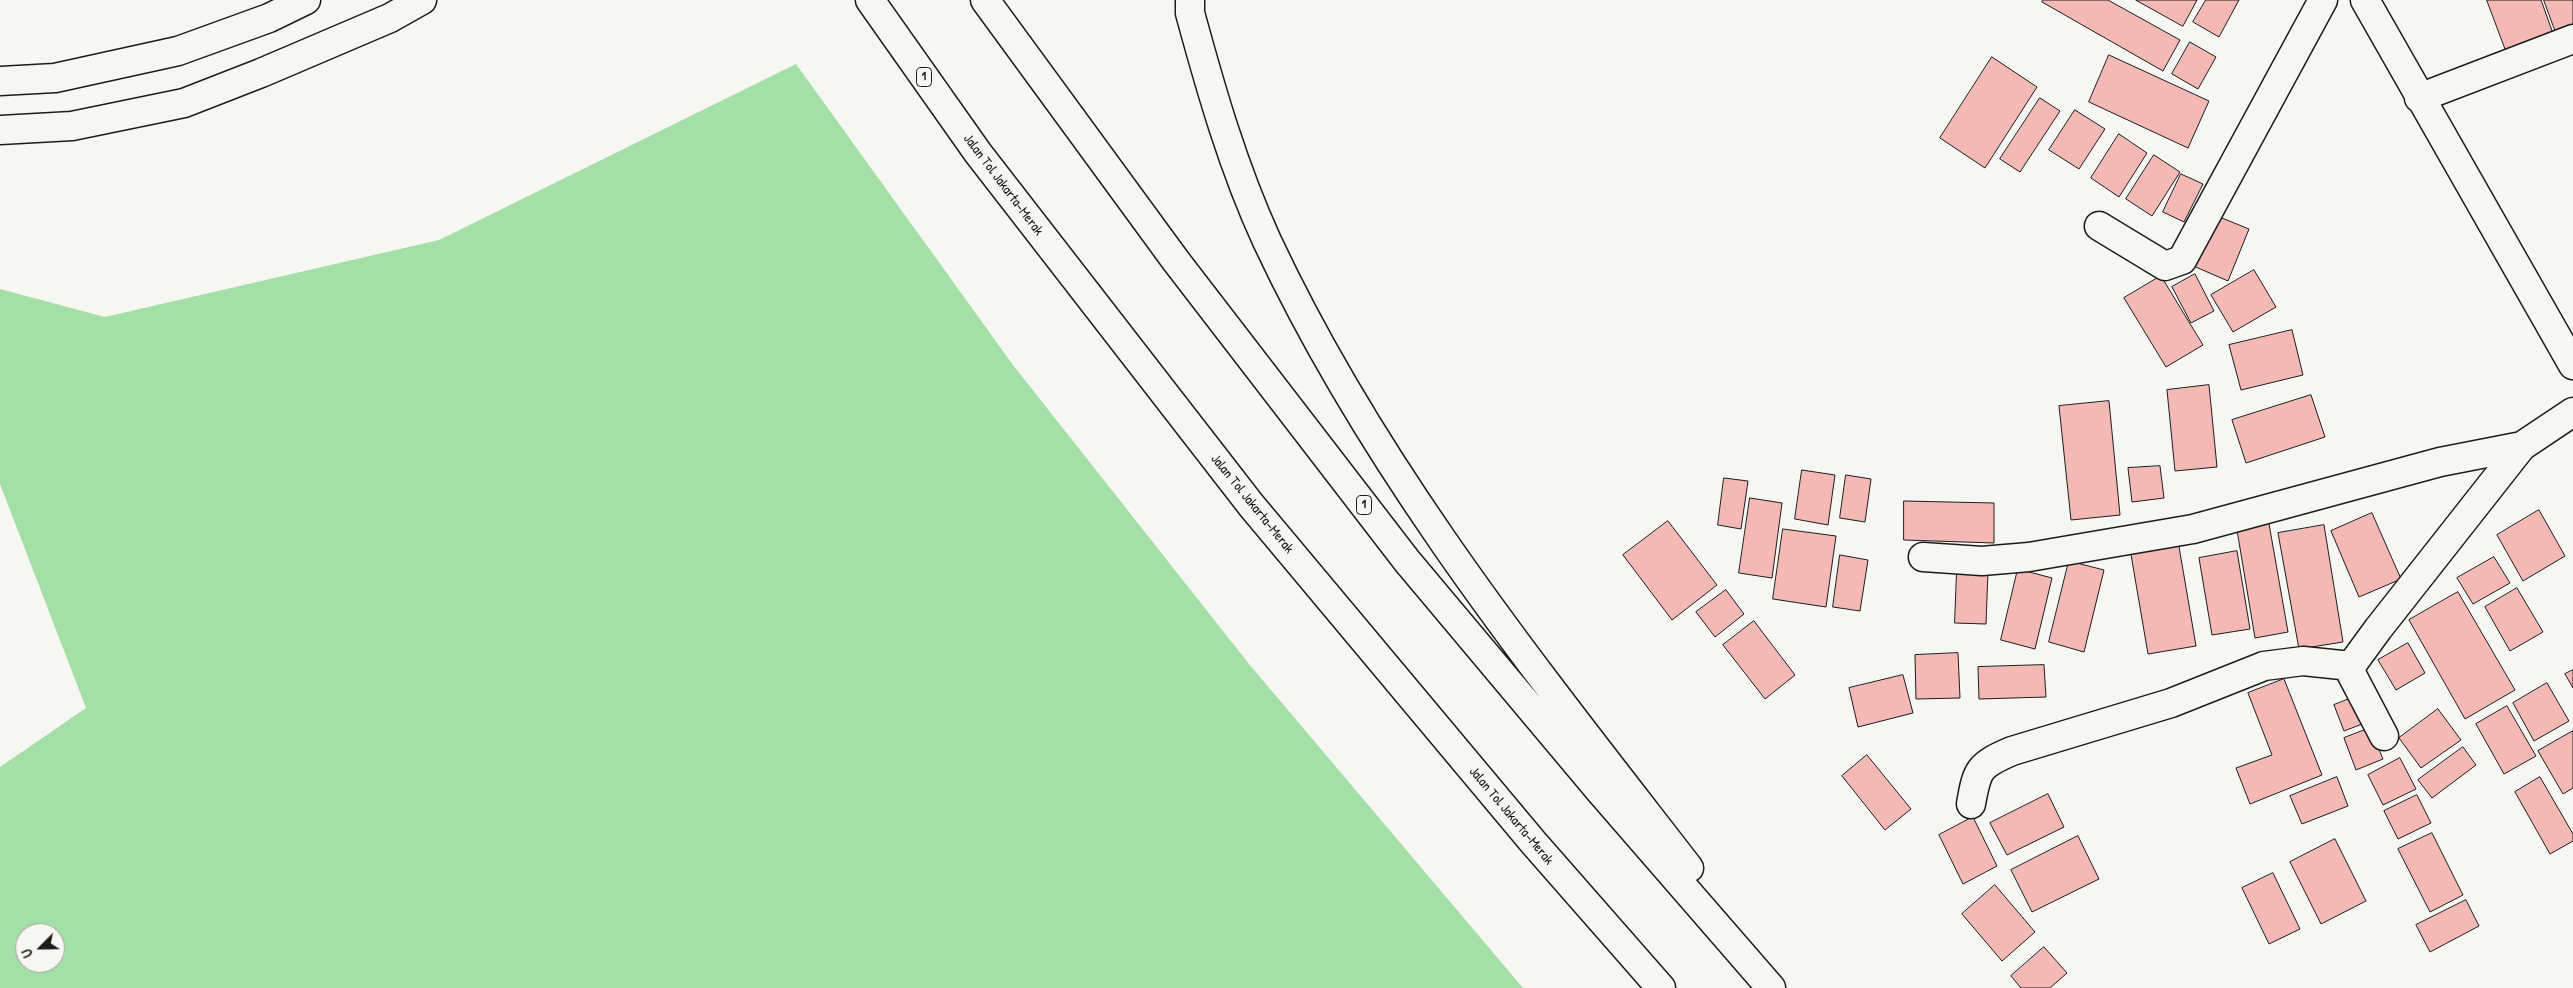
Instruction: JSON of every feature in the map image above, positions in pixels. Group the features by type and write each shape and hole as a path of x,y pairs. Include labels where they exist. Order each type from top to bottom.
{"main road":[{"path":"0,81 55,78 178,51 269,18 306,0"},
{"path":"0,130 72,126 184,103 390,18 422,0"},
{"path":"855,0 978,153"},
{"name":"Jalan Tol Jakarta–Merak","path":"870,0 978,153 1251,505 1533,842 1661,988"},
{"name":"1","path":"985,0 1176,261 1407,561 1600,790 1771,988"},
{"path":"1190,0 1190,13 1221,127 1266,239 1325,353 1390,461 1465,571 1547,683 1782,988"},
{"path":"2099,226 2165,266 2182,260 2324,0"},
{"path":"2365,0 2419,98 2573,365"},
{"path":"2419,98 2573,39"},
{"path":"2384,736 2352,675 2351,666 2522,446 2573,412"},
{"path":"1923,557 1982,561 2029,557 2193,529 2440,462 2522,446"},
{"path":"1971,804 1976,776 1990,760 2012,751 2171,703 2264,666 2304,661 2351,666"}],"green space":[{"path":"796,64 1013,365 1249,664 1523,988 0,988 0,767 86,708 0,484 0,289 105,317 439,240"}],"building":[{"path":"2043,0 2108,0 2180,40 2163,71 2042,2"},
{"path":"2136,0 2197,0 2183,26"},
{"path":"2206,0 2239,0 2219,37 2193,22"},
{"path":"2487,0 2541,0 2555,39 2508,56"},
{"path":"2544,0 2573,0 2573,33 2558,38"},
{"path":"2190,42 2216,57 2198,89 2172,74"},
{"path":"2109,55 2209,101 2188,148 2089,102"},
{"path":"1992,57 2037,87 1985,168 1940,138"},
{"path":"2040,98 2060,111 2020,172 2000,159"},
{"path":"2075,110 2105,129 2079,169 2049,150"},
{"path":"2119,134 2147,153 2119,197 2091,178"},
{"path":"2154,155 2180,172 2152,216 2126,199"},
{"path":"2181,174 2203,184 2184,222 2163,212"},
{"path":"2212,214 2249,229 2228,281 2191,265"},
{"path":"2254,270 2276,307 2233,332 2211,295"},
{"path":"2195,274 2214,311 2191,323 2172,287"},
{"path":"2161,276 2203,345 2166,367 2124,298"},
{"path":"2292,330 2303,375 2241,390 2229,345"},
{"path":"2209,385 2217,467 2175,471 2167,390"},
{"path":"2311,395 2325,437 2246,463 2232,420"},
{"path":"2109,401 2120,515 2071,520 2059,406"},
{"path":"2160,466 2164,498 2132,502 2128,468"},
{"path":"1802,470 1835,475 1828,525 1795,519"},
{"path":"1846,475 1871,479 1865,522 1840,518"},
{"path":"1724,478 1748,481 1741,529 1718,525"},
{"path":"1750,498 1782,503 1772,578 1739,573"},
{"path":"1904,501 1994,503 1994,543 1904,540"},
{"path":"2539,510 2565,556 2523,581 2497,535"},
{"path":"2372,513 2401,579 2359,597 2331,531"},
{"path":"2268,518 2288,632 2255,638 2236,524"},
{"path":"1668,521 1717,585 1672,620 1623,555"},
{"path":"2324,525 2343,642 2299,649 2278,533"},
{"path":"1783,529 1836,536 1826,607 1773,599"},
{"path":"2177,535 2196,646 2148,654 2129,543"},
{"path":"2237,551 2250,629 2212,635 2199,558"},
{"path":"1840,555 1868,560 1860,611 1833,607"},
{"path":"2494,557 2510,583 2473,604 2457,578"},
{"path":"2069,561 2104,570 2084,652 2049,642"},
{"path":"2018,569 2052,578 2035,649 2001,640"},
{"path":"1957,570 1988,571 1986,624 1955,623"},
{"path":"2517,588 2543,632 2510,651 2485,607"},
{"path":"1726,590 1744,614 1715,637 1696,612"},
{"path":"2458,592 2515,690 2465,719 2409,620"},
{"path":"1754,621 1795,675 1765,699 1723,645"},
{"path":"2408,643 2425,673 2396,690 2378,660"},
{"path":"1958,653 1960,698 1916,699 1915,655"},
{"path":"2044,665 2046,697 1979,699 1978,667"},
{"path":"2573,670 2573,688 2565,674"},
{"path":"1903,675 1913,713 1858,727 1849,688"},
{"path":"2284,679 2322,775 2250,804 2236,768 2272,755 2248,693"},
{"path":"2547,683 2569,721 2534,741 2513,703"},
{"path":"2359,695 2370,721 2344,731 2334,705"},
{"path":"2507,706 2536,756 2504,774 2476,724"},
{"path":"2438,709 2461,740 2421,768 2399,738"},
{"path":"2370,728 2383,759 2356,770 2344,738"},
{"path":"2573,731 2573,788 2563,794 2538,751"},
{"path":"2463,747 2476,765 2432,798 2418,780"},
{"path":"1867,755 1911,809 1885,830 1842,776"},
{"path":"2400,758 2416,789 2383,805 2368,775"},
{"path":"2337,777 2348,806 2302,824 2290,796"},
{"path":"2540,777 2573,834 2573,841 2550,854 2515,792"},
{"path":"2048,794 2064,827 2007,855 1990,823"},
{"path":"2417,795 2431,823 2398,839 2384,811"},
{"path":"1973,817 1997,866 1963,884 1939,835"},
{"path":"2432,833 2463,895 2430,912 2398,849"},
{"path":"2078,836 2099,879 2032,912 2011,870"},
{"path":"2335,839 2366,901 2321,924 2290,862"},
{"path":"2273,873 2300,929 2269,944 2242,888"},
{"path":"1995,885 2035,932 2002,961 1962,914"},
{"path":"2466,900 2479,926 2430,952 2416,925"},
{"path":"2044,947 2067,973 2050,988 2021,988 2011,976"}]}
